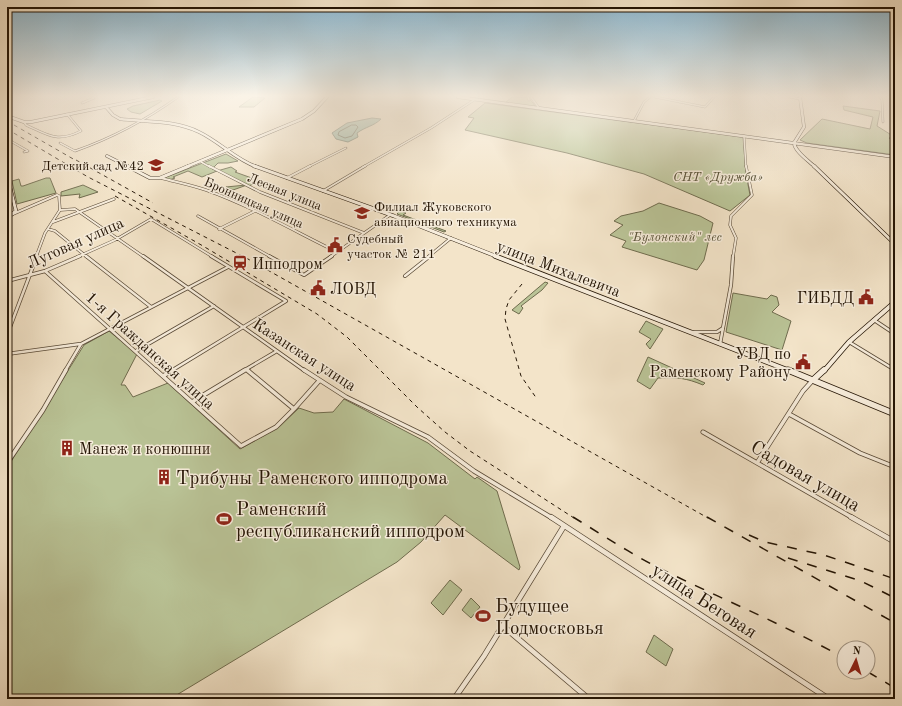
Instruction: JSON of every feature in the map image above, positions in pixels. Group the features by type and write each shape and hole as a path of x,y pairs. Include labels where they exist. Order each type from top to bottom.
{"main road":[{"name":"улица Михалевича","path":"193,130 207,136 227,151 253,166 451,238 813,380 895,414"},
{"path":"106,156 153,179 161,178 276,130"},
{"path":"700,130 895,157"},
{"path":"794,143 802,130"},
{"path":"794,143 794,146 798,151 895,244"},
{"path":"7,176 16,211 7,218"},
{"path":"813,380 822,373 849,342 895,302"}],"street":[{"path":"37,130 54,138 63,138 78,133 81,131 80,130"},
{"path":"60,143 75,151 108,139 125,130"},
{"path":"323,191 428,130"},
{"path":"720,344 731,285 732,263 736,238 730,225 731,216 752,195 747,174 744,136"},
{"path":"7,139 28,151 24,152"},
{"path":"286,178 346,148"},
{"name":"Лесная улица","path":"201,162 256,189 364,233"},
{"name":"Бронницкая улица","path":"161,178 205,190 256,211 336,252"},
{"path":"7,192 11,191"},
{"path":"7,335 28,277 48,229 60,210 59,196 56,195 12,215"},
{"path":"53,222 114,199"},
{"name":"Казанская улица","path":"60,210 73,208 190,288 243,328 319,381 346,397 428,438 480,475 564,526"},
{"path":"219,229 256,211"},
{"path":"198,216 304,275 390,215"},
{"name":"Луговая улица","path":"7,281 45,272 118,238 151,220 228,267"},
{"path":"48,229 54,231 151,307"},
{"path":"405,276 451,238"},
{"path":"7,354 80,344 228,267 286,302 163,376"},
{"name":"1-я Гражданская улица","path":"45,272 136,351 241,446 276,427 294,409"},
{"path":"136,351 214,306"},
{"path":"874,320 895,334"},
{"path":"688,332 717,332 722,330 724,327"},
{"path":"849,342 895,370"},
{"path":"7,463 43,410 80,344"},
{"path":"192,402 277,351"},
{"path":"246,369 294,409 319,381"},
{"path":"757,463 810,382 813,380"},
{"path":"789,414 860,453 895,467"},
{"name":"Садовая улица","path":"703,432 895,542"},
{"path":"454,699 503,626 564,526"},
{"name":"улица Беговая","path":"564,526 829,699"},
{"path":"503,626 589,699"}],"green space":[{"name":"СНТ «Дружба»","path":"465,130 689,130 743,137 746,174 750,195 730,211 644,174 567,153"},
{"path":"811,130 883,130 893,136 889,138 895,144 895,155 807,143 800,140"},
{"path":"226,154 238,161 218,163 212,169 217,171 202,177 188,171 169,180 164,178"},
{"path":"231,167 237,171 235,172 260,181 249,186 247,185 233,190 226,187 246,185 217,171"},
{"path":"50,178 56,193 17,204 12,181 19,179 21,186 23,186"},
{"path":"83,185 98,192 79,198 80,194 61,196 61,192"},
{"name":"\"Булонский\" лес","path":"659,203 700,216 713,223 704,260 697,270 622,247 626,241 610,235 623,225 614,221 621,216 643,211"},
{"path":"394,208 406,213 403,215 446,231 444,232 397,214 399,212 394,211"},
{"path":"545,282 548,283 542,290 521,306 523,308 519,314 512,310"},
{"path":"733,293 767,299 771,295 777,297 779,305 772,312 791,321 782,350 726,332"},
{"path":"646,321 663,329 650,349 646,344 651,339 639,332"},
{"name":"Раменский республиканский ипподром","path":"109,331 137,354 121,385 125,385 133,397 168,383 240,449 279,427 299,408 314,413 333,412 344,399 428,443 475,479 477,477 497,491 520,567 519,570 445,515 421,542 397,562 170,699 7,699 7,468 84,345"},
{"path":"648,357 705,383 703,385 681,378 658,378 650,389 637,381"},
{"path":"450,580 462,590 443,615 431,603"},
{"path":"471,598 480,607 471,618 462,610"},
{"path":"654,635 673,649 666,666 646,652"}],"water":[{"path":"337,130 362,130 357,133 358,137 348,142 336,139 332,133"}],"railway":[{"path":"9,130 88,177 248,259 708,518"},
{"path":"23,130 75,160"},
{"path":"76,160 153,203"},
{"path":"115,196 203,246 317,314 347,337 417,407 445,432 470,451 574,518"},
{"path":"522,284 509,300 505,319 521,376 537,399"},
{"path":"573,517 657,567 798,634 836,654"},
{"path":"707,517 895,623"},
{"path":"749,535 765,542 824,555 895,579"},
{"path":"788,558 861,581 895,598"},
{"path":"876,677 895,688"}],"place":[{"name":"Детский сад №42","path":"156,165"},
{"name":"Филиал Жуковского авиационного техникума","path":"362,213"},
{"name":"Судебный участок № 211","path":"335,245"},
{"name":"Ипподром","path":"240,263"},
{"name":"ЛОВД","path":"318,288"},
{"name":"ГИБДД","path":"866,297"},
{"name":"УВД по Раменскому Району","path":"803,362"},
{"name":"Манеж и конюшни","path":"67,448"},
{"name":"Трибуны Раменского ипподрома","path":"164,477"},
{"name":"Раменский республиканский ипподром","path":"224,519"},
{"name":"Будущее Подмосковья","path":"483,616"}]}
